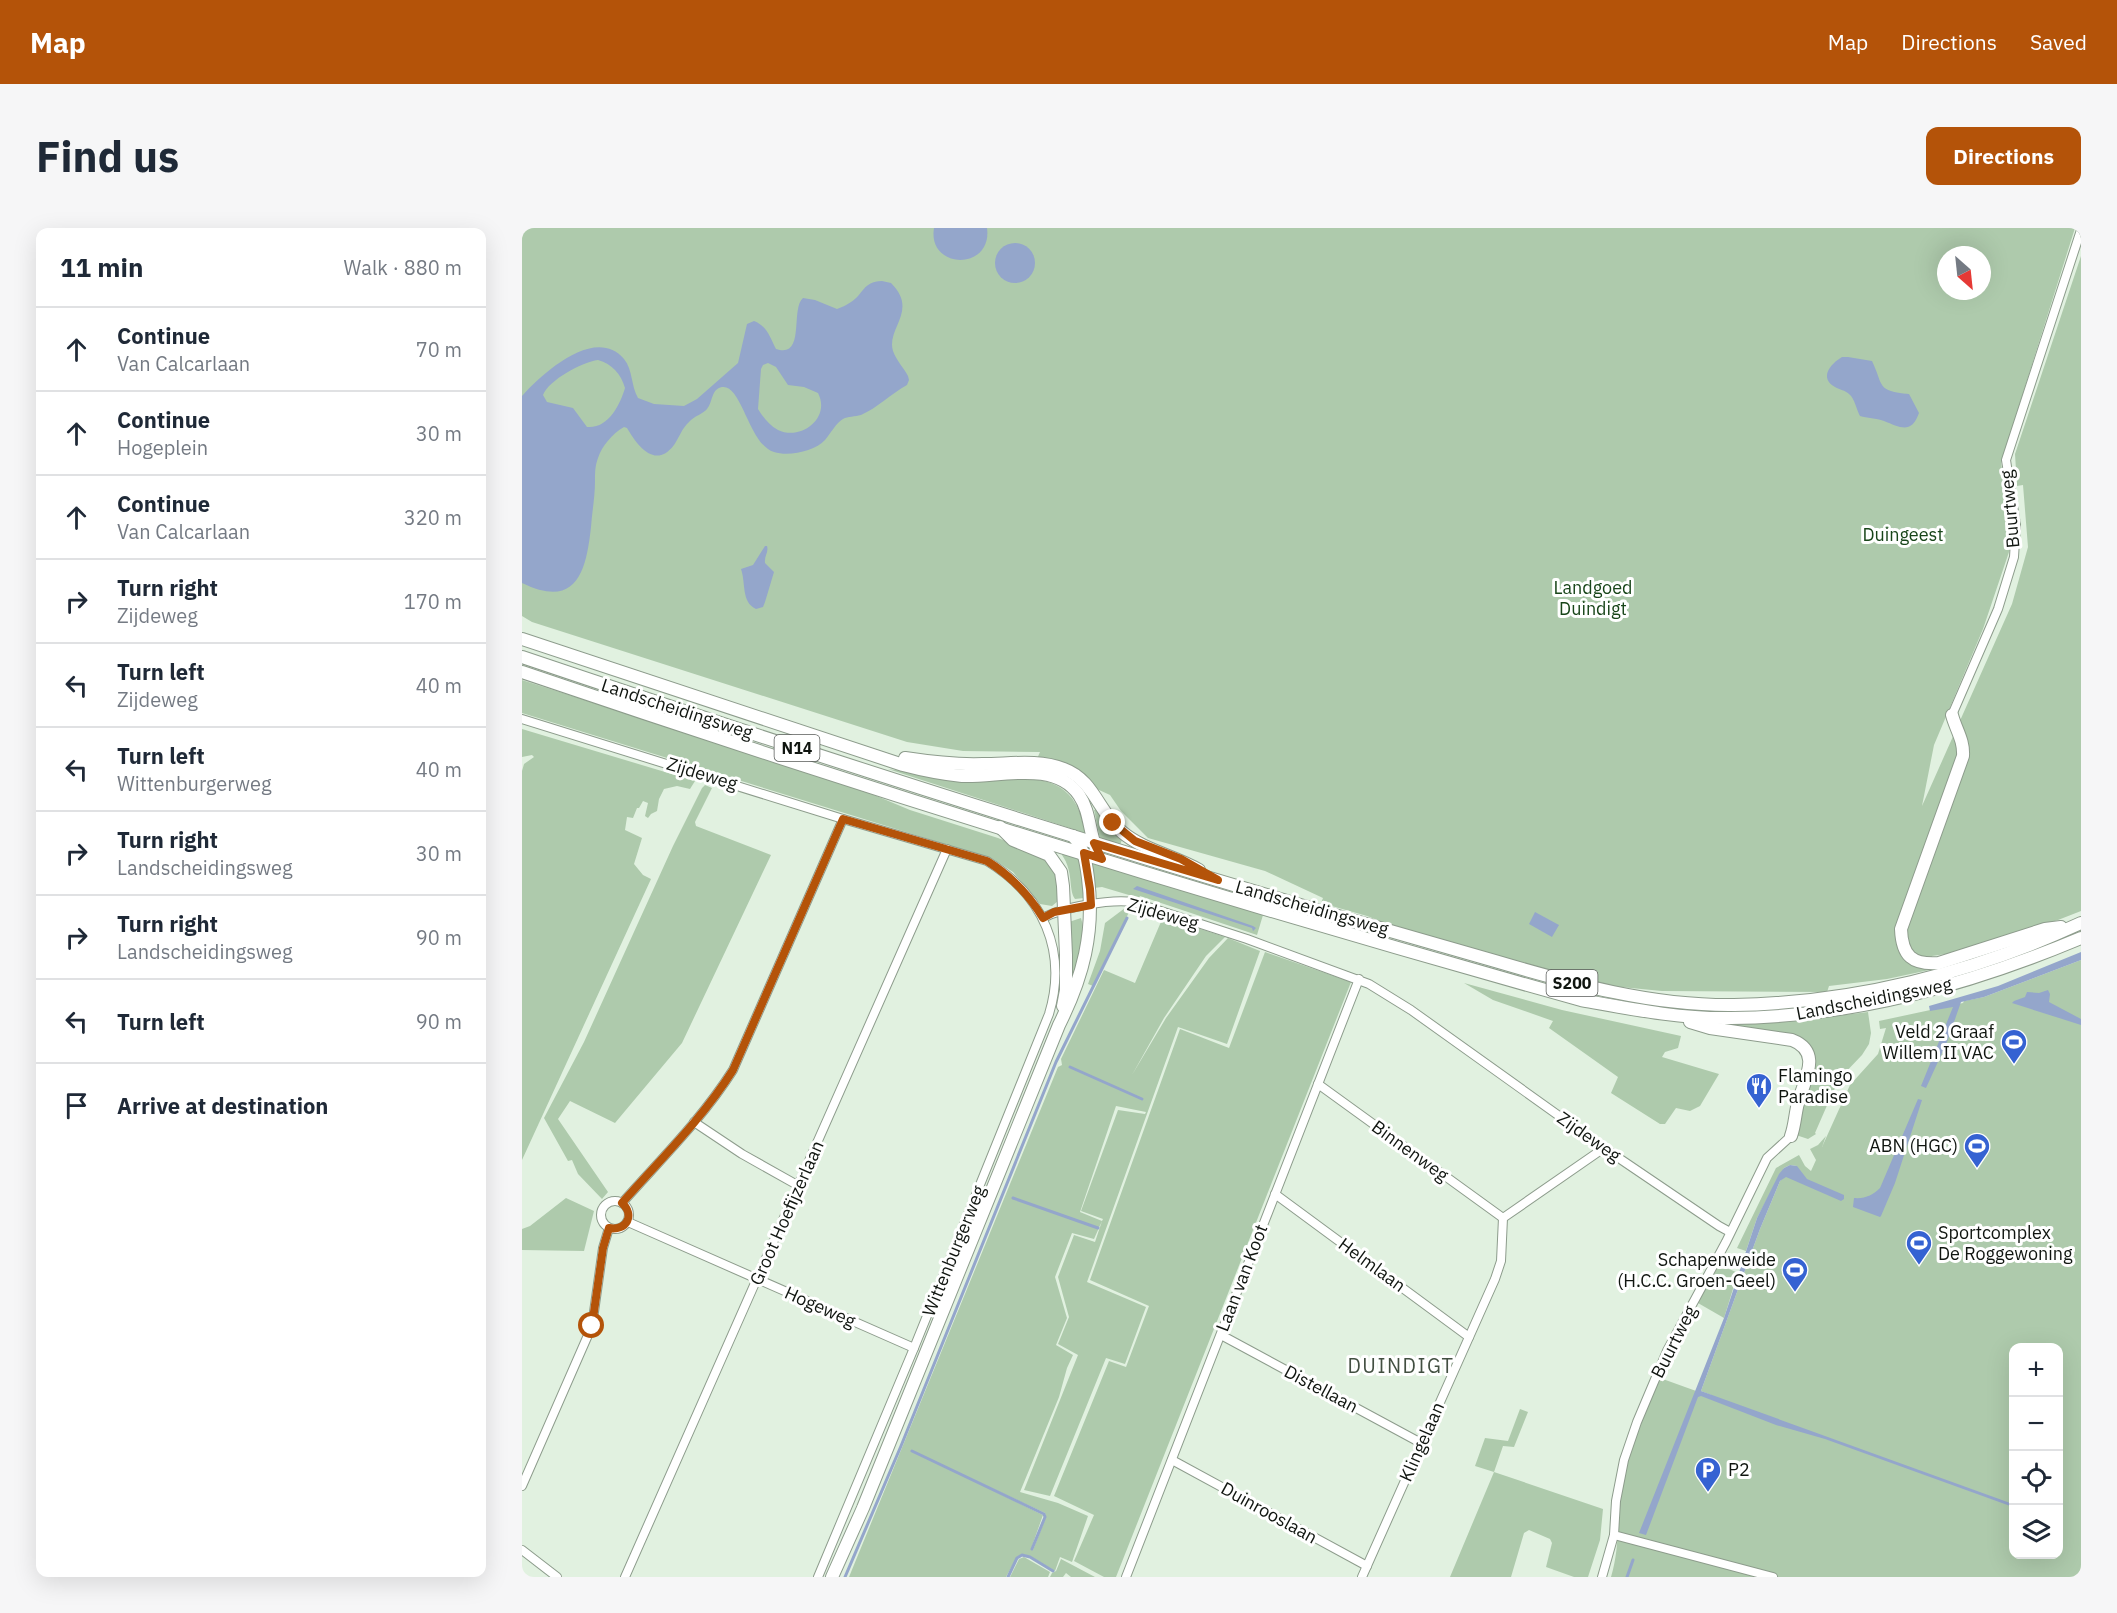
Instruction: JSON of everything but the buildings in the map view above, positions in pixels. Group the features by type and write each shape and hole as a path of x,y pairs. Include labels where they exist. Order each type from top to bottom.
{"main road":[{"name":"N14","path":"522,633 554,650"},
{"name":"N14","path":"522,639 903,765 951,775 1037,774 1057,778 1073,788 1082,800 1087,811 1094,843 1102,859"},
{"name":"Landscheidingsweg","path":"522,657 1094,843 1270,896 1586,986 1626,995 1678,1002 1732,1005 1838,996 1912,982 1978,964 2079,924"},
{"name":"Landscheidingsweg","path":"522,672 691,729 1102,859 1265,909 1581,1000 1666,1014 1731,1018 1776,1016 1916,995 1978,978 2081,938"},
{"path":"1952,715 1964,743 1963,756 1900,929 1901,941 1906,953 1915,962 1939,963 2045,929 2079,924"},
{"name":"N14","path":"863,750 939,763 1033,763 1062,768 1083,781 1113,823 1128,837 1181,859 1218,880"},
{"name":"Wittenburgerweg","path":"999,827 1013,840 1045,852 1055,861 1062,876 1066,990 1059,1025"},
{"name":"Wittenburgerweg","path":"832,1577 864,1508 1059,1025 1079,981 1090,929 1091,905 1084,853 1073,836"},
{"path":"1666,1014 1710,1028 1792,1040 1803,1046 1809,1055 1810,1069 1798,1104 1791,1136"}],"street":[{"name":"Buurtweg","path":"1952,715 1998,609 2014,558 2016,525 2006,460 2081,230"},
{"name":"Zijdeweg","path":"522,719 843,819 987,861 1004,871 1024,891 1043,918 1054,912 1091,905 1120,901 1133,902 1359,979 1412,1010 1604,1148 1730,1232"},
{"path":"622,1203 720,1091 733,1070 843,819"},
{"name":"Groot Hoefijzerlaan","path":"625,1577 947,849"},
{"name":"Wittenburgerweg","path":"818,1577 914,1348 1049,1014 1057,976 1043,918"},
{"name":"Laan van Koot","path":"1126,1577 1359,979"},
{"name":"Binnenweg","path":"1318,1084 1503,1218"},
{"path":"694,1122 742,1154 799,1186"},
{"name":"Buurtweg","path":"1602,1577 1614,1535 1616,1501 1624,1460 1637,1422 1667,1351 1699,1295 1767,1158 1791,1136"},
{"path":"1503,1218 1604,1148"},
{"name":"Helmlaan","path":"1275,1194 1469,1337"},
{"path":"615,1201 622,1203 627,1208 628,1222 623,1227 609,1228 604,1223 603,1209 608,1203 615,1201"},
{"name":"Klingelaan","path":"1362,1577 1501,1261 1503,1218"},
{"name":"Hogeweg","path":"628,1222 914,1348"},
{"path":"522,1486 592,1326 603,1248 609,1228"},
{"name":"Distellaan","path":"1221,1335 1421,1443"},
{"name":"Duinrooslaan","path":"1172,1460 1367,1566"},
{"path":"1614,1535 1773,1577"},
{"path":"522,1550 557,1577"}],"green space":[{"name":"Landgoed Duindigt","path":"522,228 2075,228 2001,463 2008,510 2010,549 1983,629 1934,745 1922,806 2012,604 2028,547 2023,485 2017,486 2015,454 2081,256 2081,911 1953,953 1932,956 1934,969 1887,979 1829,986 1827,992 1662,991 1600,985 1395,927 1367,916 1321,903 1323,898 1265,871 1148,838 1121,811 1110,795 1036,761 1040,752 963,751 907,742 532,622 522,616"},
{"path":"522,680 814,773 910,810 998,838 1038,854 1057,869 1058,901 1052,906 1040,904 1013,872 993,859 522,713"},
{"path":"522,729 695,781 690,789 677,786 664,789 657,811 648,818 645,816 648,803 643,801 633,818 627,817 625,830 642,838 634,864 643,875 651,879 522,1160 522,771 524,764 534,757 532,755 522,757"},
{"path":"888,769 962,779 1039,780 1055,785 1069,794 1079,810 1085,833"},
{"path":"705,785 712,788 695,822 696,826 771,855 682,1043 615,1123 570,1101 558,1119 608,1192 602,1199 578,1174 572,1160 568,1161 544,1118 584,1042 673,846"},
{"path":"1100,808 1123,837 1120,845 1100,839 1094,810"},
{"path":"1063,852 1083,859 1084,898 1075,899 1073,895"},
{"path":"1089,862 1263,915 1257,935 1140,896 1139,898 1102,887 1094,888"},
{"path":"1125,908 1131,908 1093,986 1088,984 1100,951 1105,923"},
{"path":"1163,917 1225,937 1206,956 1164,1018 1132,1075 1166,1018 1209,958 1228,938 1260,951 1227,1044 1178,1027 1087,1282 1146,1307 1125,1364 1106,1358 1050,1496 1024,1490 1078,1355 1058,1344 1069,1317 1058,1277 1074,1235 1095,1242 1102,1221 1094,1239 1072,1233 1055,1277 1067,1318 1056,1345 1073,1355 1059,1397 1020,1492 1058,1503 1088,1516 1072,1562 1060,1557 1055,1571 1030,1556 1022,1554 1017,1557 1006,1577 849,1577 1058,1067 1062,1065 1061,1059 1104,970 1135,983","holes":["1116,1106 1146,1112 1145,1114 1118,1110 1081,1211 1103,1219 1102,1221 1080,1212","910,1450 1045,1513 1046,1517 1033,1550 1031,1549 1043,1515"]},
{"path":"1081,918 1082,945 1069,988 1069,922"},
{"path":"1265,952 1351,982 1116,1577 1104,1577 1074,1561 1094,1515 1054,1496 1109,1361 1126,1367 1149,1306 1090,1280 1180,1029 1229,1048"},
{"name":"Sportcomplex De Roggewoning","path":"2081,960 2081,1577 1611,1577 1616,1555 1622,1486 1643,1417 1660,1378 1711,1395 1701,1391 1760,1229 1780,1181 1797,1166 1790,1165 1784,1168 1757,1218 1746,1251 1737,1248 1776,1168 1799,1155 1811,1171 1816,1160 1810,1149 1818,1145 1826,1136 1822,1147 1850,1085 1878,1054 1886,1028 1880,1029 1879,1021 1984,997"},
{"path":"1464,983 1562,1010 1681,1036 1678,1048 1665,1052 1662,1057 1719,1074 1700,1106 1690,1111 1676,1108 1665,1124 1660,1124 1611,1093 1618,1077 1549,1028 1553,1021 1493,1000"},
{"path":"1868,1012 1871,1033 1869,1044 1841,1077 1816,1134 1808,1139 1796,1135 1795,1132 1816,1062 1808,1044 1714,1022 1804,1020"},
{"path":"566,1198 594,1211 584,1251 522,1250 522,1229 530,1226"},
{"path":"1718,1264 1738,1273 1724,1318 1698,1303"},
{"path":"1520,1409 1528,1412 1514,1447 1503,1446 1494,1472 1475,1466 1485,1438 1508,1441"},
{"path":"1494,1472 1603,1509 1600,1540 1588,1577 1574,1577 1546,1567 1552,1543 1550,1539 1529,1530 1524,1533 1511,1577 1450,1577"},
{"path":"1024,1557 1050,1572 1048,1577 1010,1577 1019,1559"},
{"path":"1061,1559 1095,1577 1071,1577 1066,1573 1063,1577 1050,1577 1056,1571"}],"water":[{"path":"934,228 987,228 986,242 980,252 971,258 960,260 949,258 940,252 935,242"},
{"path":"1015,243 1029,249 1035,263 1029,277 1015,283 1001,277 995,263 1001,249"},
{"path":"875,282 891,283 899,293 902,302 902,311 892,343 894,354 908,376 907,385 867,412 843,419 821,444 794,453 774,452 765,447 735,395 729,389 722,387 716,390 707,409 691,420 684,427 674,445 660,455 647,452 624,427 608,441 597,461 589,544 586,559 575,582 566,589 555,592 540,590 522,583 522,396 542,376 570,356 599,347 612,350 624,359 631,373 638,398 654,404 684,406 697,399 738,363 747,324 754,321 758,323 768,332 776,349 785,350 791,347 794,340 799,304 803,298 837,309 851,302 867,286","holes":["598,360 615,370 625,388 612,415 601,424 587,427 573,408 547,402 543,395 552,383 567,373","768,363 776,367 788,385 804,387 818,393 821,402 817,419 804,430 787,433 778,430 766,421 758,409 761,369"]},
{"path":"1842,357 1872,361 1880,382 1886,389 1909,394 1919,413 1916,420 1909,427 1904,428 1860,416 1851,396 1828,380 1830,367"},
{"path":"765,546 767,548 765,563 774,572 763,607 756,609 751,606 746,597 741,569 753,565"},
{"path":"1137,886 1256,928 1253,931 1252,928 1133,889"},
{"path":"1535,912 1559,925 1552,937 1529,924"},
{"path":"2081,952 2081,960 1984,997 1961,1002 1947,1042 1926,1088 1921,1086 1953,1007 1930,1011 1929,1006 1998,986"},
{"path":"2048,990 2049,1002 2081,1019 2081,1025 2012,1003 2025,997 2027,992 2039,993"},
{"path":"1918,1099 1922,1100 1895,1183 1881,1216 1853,1207 1854,1198 1868,1196 1880,1188"},
{"path":"1790,1165 1797,1166 1807,1179 1844,1195 1844,1199 1841,1201 1786,1177 1780,1181 1760,1229 1701,1391 2009,1503 2009,1506 1825,1439 1776,1425 1701,1396 1698,1397 1646,1535 1639,1533 1724,1318 1757,1218 1784,1168"}],"waterway":[{"path":"845,1577 901,1446 1056,1062 1127,918"},
{"path":"1070,1067 1142,1099"},
{"path":"1013,1198 1098,1228"},
{"path":"912,1451 1044,1514 1045,1517 1032,1549"},
{"path":"1008,1577 1017,1558 1022,1555 1030,1557 1053,1571"},
{"path":"1627,1577 1633,1560"}],"place":[{"name":"Veld 2 Graaf Willem II VAC","path":"2014,1065"},
{"name":"Flamingo Paradise","path":"1759,1109"},
{"name":"ABN (HGC)","path":"1977,1169"},
{"name":"Sportcomplex De Roggewoning","path":"1919,1266"},
{"name":"Schapenweide (H.C.C. Groen-Geel)","path":"1795,1293"},
{"name":"P2","path":"1708,1493"}],"district":[{"name":"DUINDIGT","path":"1401,1366"}],"route":[{"path":"592,1326 603,1248 609,1228 623,1227 628,1222 627,1208 622,1203 720,1091 733,1070 843,819 987,861 1004,871 1024,891 1043,918 1054,912 1091,905 1084,853 1102,859 1094,843 1218,880 1181,859 1135,841 1113,823"}],"park label":[{"name":"Duingeest","path":"1903,535"}]}
